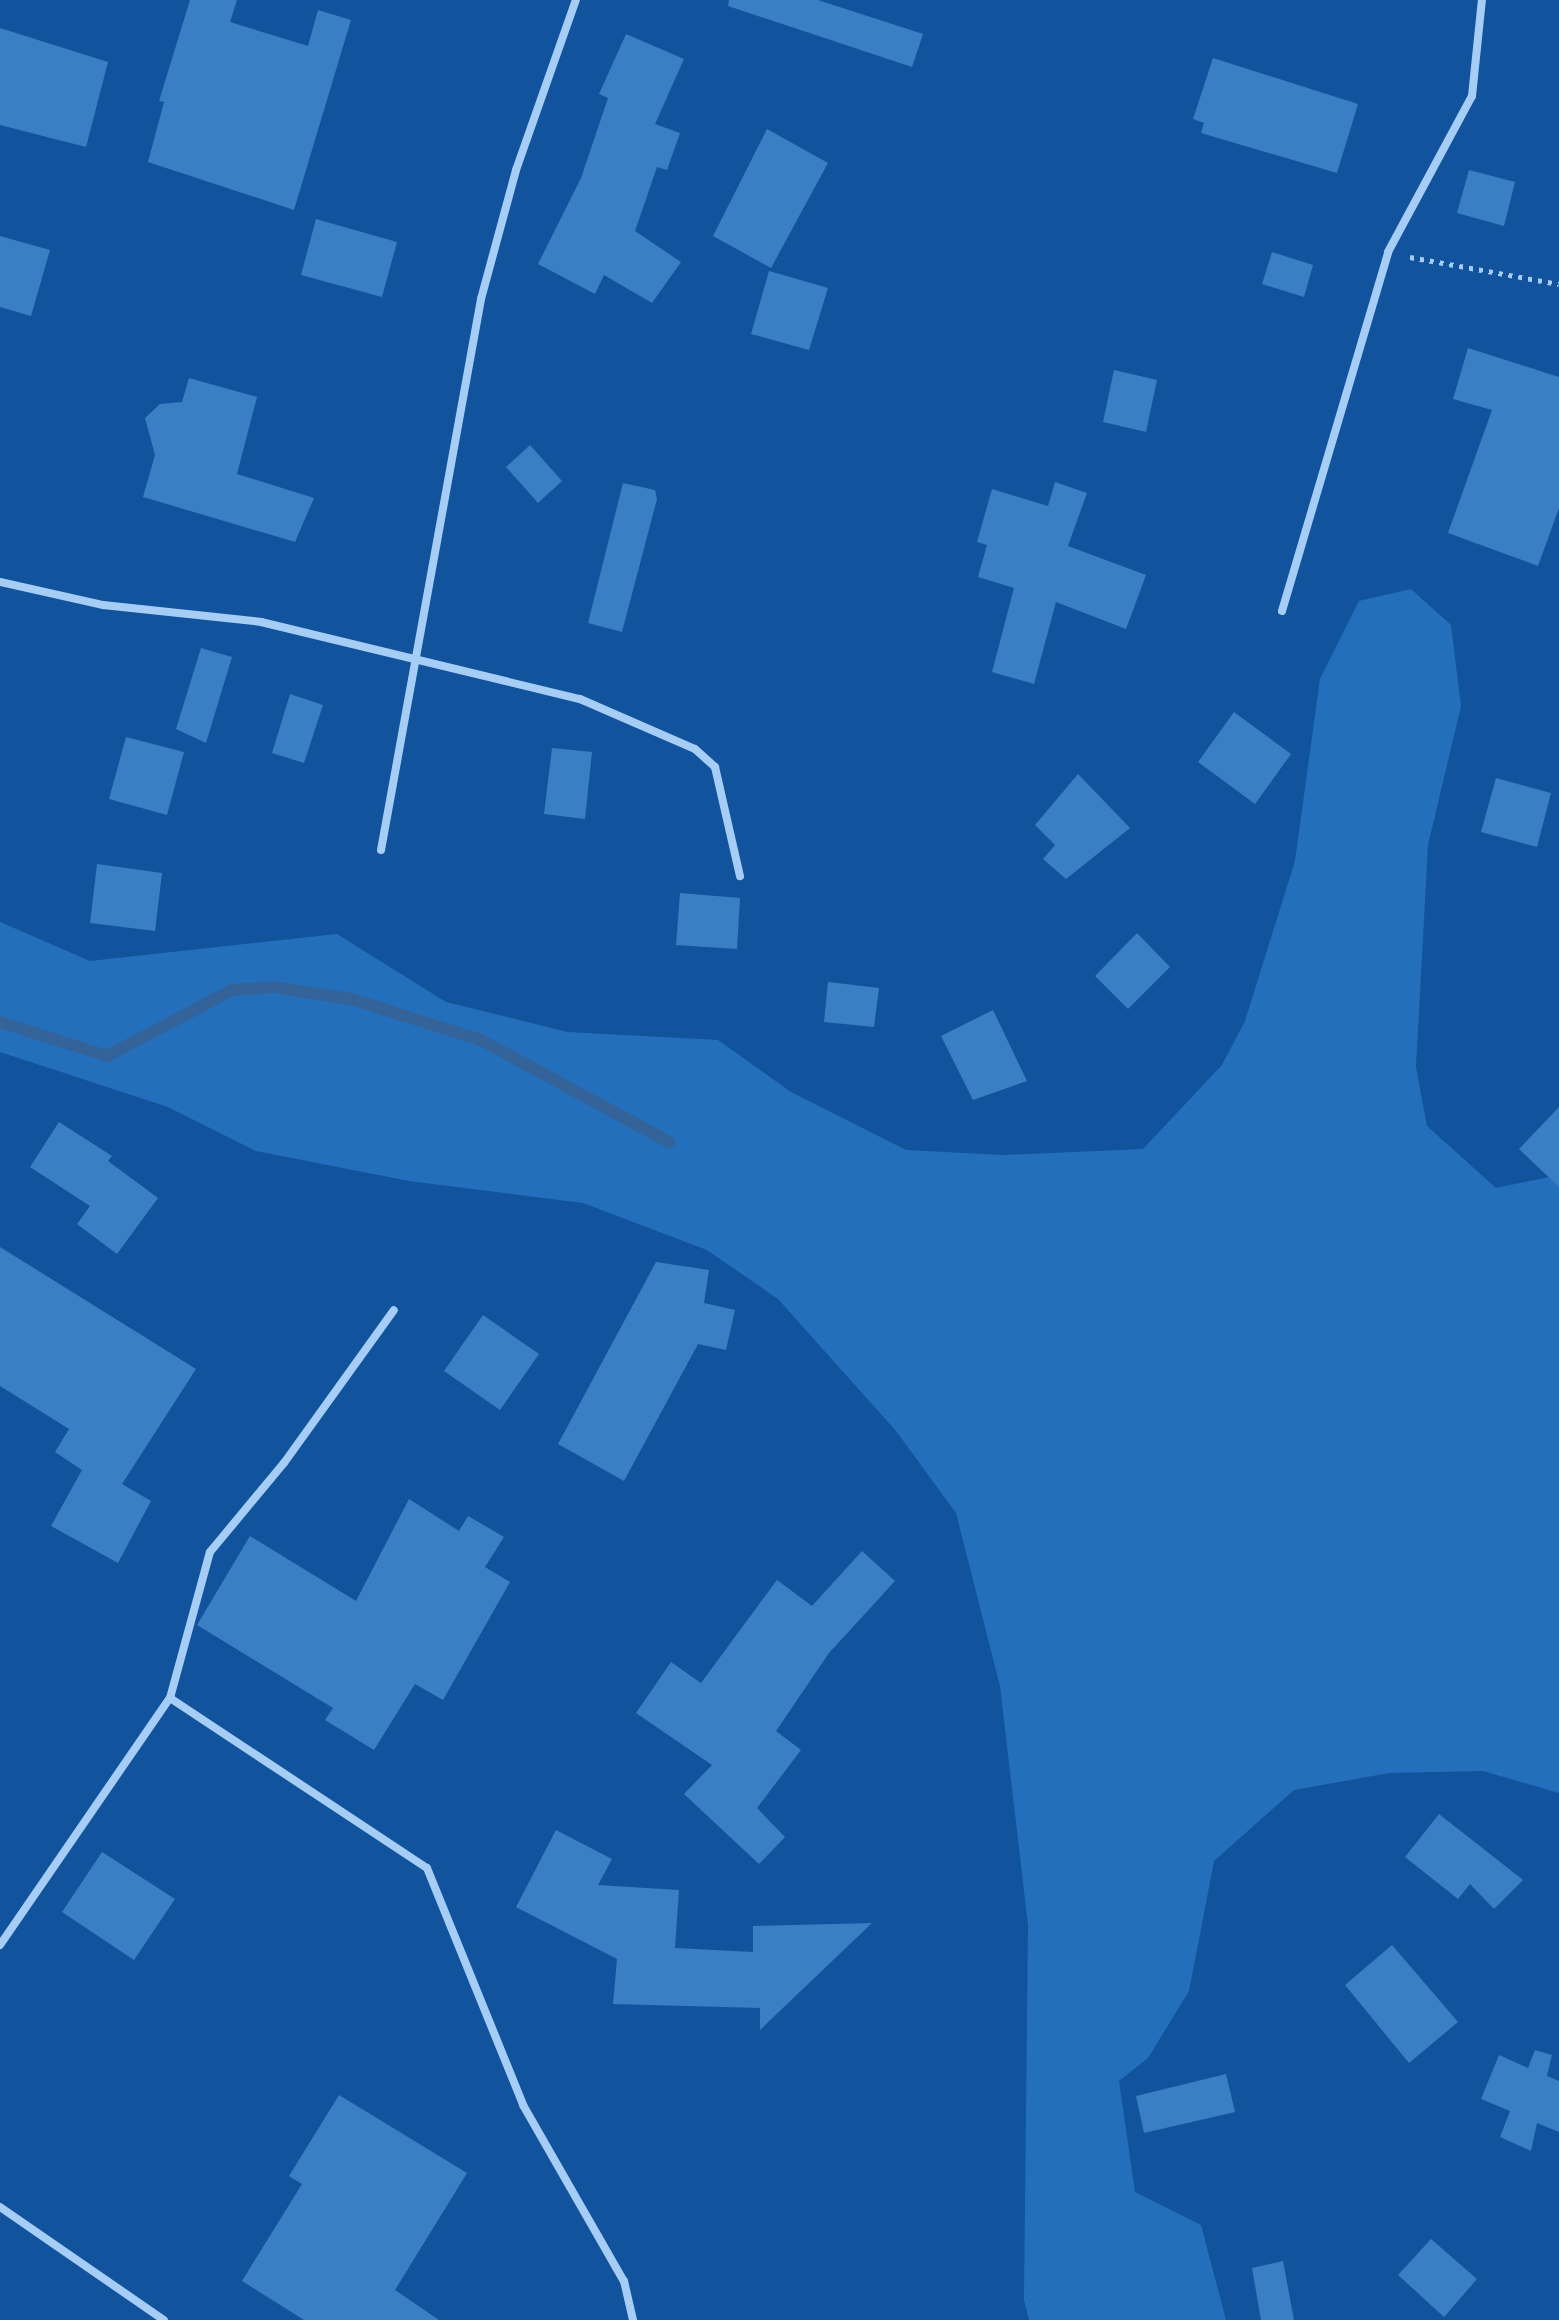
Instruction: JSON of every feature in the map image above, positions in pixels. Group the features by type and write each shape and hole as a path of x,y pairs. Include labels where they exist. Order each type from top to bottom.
{"street":[{"path":"381,850 481,299 516,170 576,0"},
{"path":"1282,611 1388,252 1472,96 1480,62 1482,0"},
{"path":"0,582 103,605 261,622 416,655 580,699 695,749 723,784 740,876"},
{"path":"0,1945 170,1698 210,1552 284,1463 394,1310"},
{"path":"170,1698 427,1868 523,2105 624,2281 633,2320"},
{"path":"0,2207 164,2320"}],"path":[{"path":"1388,252 1559,284"}],"shaded area":[{"path":"1411,589 1451,625 1461,706 1428,845 1416,1067 1427,1126 1496,1188 1549,1177 1559,1181 1559,1793 1483,1771 1389,1773 1294,1790 1214,1861 1189,1991 1148,2058 1119,2081 1135,2192 1201,2225 1226,2320 1029,2320 1024,2300 1028,1925 1000,1686 956,1513 896,1431 778,1299 707,1250 583,1203 409,1181 256,1151 168,1107 0,1052 0,922 90,961 337,934 446,1002 567,1032 718,1040 791,1092 906,1150 1003,1155 1143,1149 1222,1065 1245,1021 1295,861 1320,679 1359,601"}],"building":[{"path":"190,0 237,0 230,22 308,46 318,10 351,20 294,210 148,162 164,102 159,101"},
{"path":"729,0 818,0 923,34 912,67 728,6"},
{"path":"0,28 108,62 86,147 0,125"},
{"path":"626,34 684,59 655,124 680,133 667,170 657,167 635,231 681,262 652,303 604,275 595,294 538,264 581,178 608,98 599,94"},
{"path":"1213,58 1358,104 1337,173 1201,133 1204,123 1193,119"},
{"path":"767,129 828,163 771,268 713,236"},
{"path":"1469,170 1515,182 1504,226 1457,213"},
{"path":"316,219 397,242 382,297 301,275"},
{"path":"0,236 50,250 31,316 0,307"},
{"path":"1272,252 1313,265 1304,297 1262,284"},
{"path":"769,271 828,288 809,350 751,334"},
{"path":"1468,348 1559,377 1559,508 1538,566 1448,533 1492,410 1453,399"},
{"path":"1114,370 1157,380 1146,432 1103,422"},
{"path":"189,378 257,397 237,474 314,498 295,542 143,497 155,455 145,418 160,404 182,402"},
{"path":"530,445 562,481 538,503 506,467"},
{"path":"1055,482 1087,493 1068,546 1146,575 1126,629 1056,602 1034,684 992,672 1014,588 978,577 987,545 977,542 992,489 1048,506"},
{"path":"623,483 655,490 657,499 622,632 588,623"},
{"path":"201,648 232,657 206,743 176,729"},
{"path":"290,694 323,705 304,763 272,753"},
{"path":"1234,712 1291,754 1255,804 1198,762"},
{"path":"126,737 184,752 167,815 109,799"},
{"path":"552,748 592,752 585,819 544,814"},
{"path":"1078,774 1130,828 1066,879 1043,859 1055,845 1035,825"},
{"path":"1496,778 1551,793 1537,847 1481,832"},
{"path":"97,864 162,873 155,931 90,923"},
{"path":"680,893 740,898 737,949 676,945"},
{"path":"1137,933 1170,967 1128,1009 1095,976"},
{"path":"828,982 879,988 874,1027 824,1022"},
{"path":"993,1010 1027,1081 973,1100 941,1036"},
{"path":"1559,1107 1559,1187 1519,1149"},
{"path":"59,1122 112,1156 108,1161 158,1198 117,1254 77,1224 90,1206 30,1167"},
{"path":"0,1247 196,1369 122,1484 151,1501 118,1563 51,1526 82,1470 55,1452 69,1429 0,1386"},
{"path":"656,1262 709,1270 704,1303 735,1310 726,1350 698,1344 624,1481 558,1444"},
{"path":"483,1315 539,1354 500,1410 444,1371"},
{"path":"409,1499 459,1531 468,1516 504,1537 485,1567 510,1582 443,1700 415,1684 374,1750 325,1720 333,1708 197,1625 250,1536 356,1601"},
{"path":"862,1551 895,1581 829,1653 776,1731 801,1750 757,1808 785,1837 759,1864 684,1794 712,1765 636,1713 671,1662 701,1683 777,1580 812,1606"},
{"path":"1439,1814 1523,1880 1494,1909 1470,1884 1458,1899 1405,1857"},
{"path":"556,1830 612,1859 598,1885 679,1890 675,1948 753,1952 753,1926 872,1923 760,2030 760,2008 613,2004 617,1959 516,1907"},
{"path":"102,1852 175,1899 134,1960 62,1912"},
{"path":"1392,1945 1458,2022 1409,2063 1345,1985"},
{"path":"1535,2050 1552,2055 1547,2076 1559,2081 1559,2132 1537,2123 1531,2151 1500,2137 1510,2111 1481,2099 1499,2055 1528,2068"},
{"path":"1226,2074 1235,2112 1144,2133 1136,2096"},
{"path":"339,2095 467,2173 395,2290 439,2320 304,2320 242,2281 302,2184 289,2176"},
{"path":"1431,2239 1477,2279 1444,2317 1398,2275"},
{"path":"1283,2261 1294,2320 1261,2320 1252,2268"}],"waterway":[{"path":"0,1022 107,1056 232,990 274,987 351,999 481,1040 669,1142"}]}
